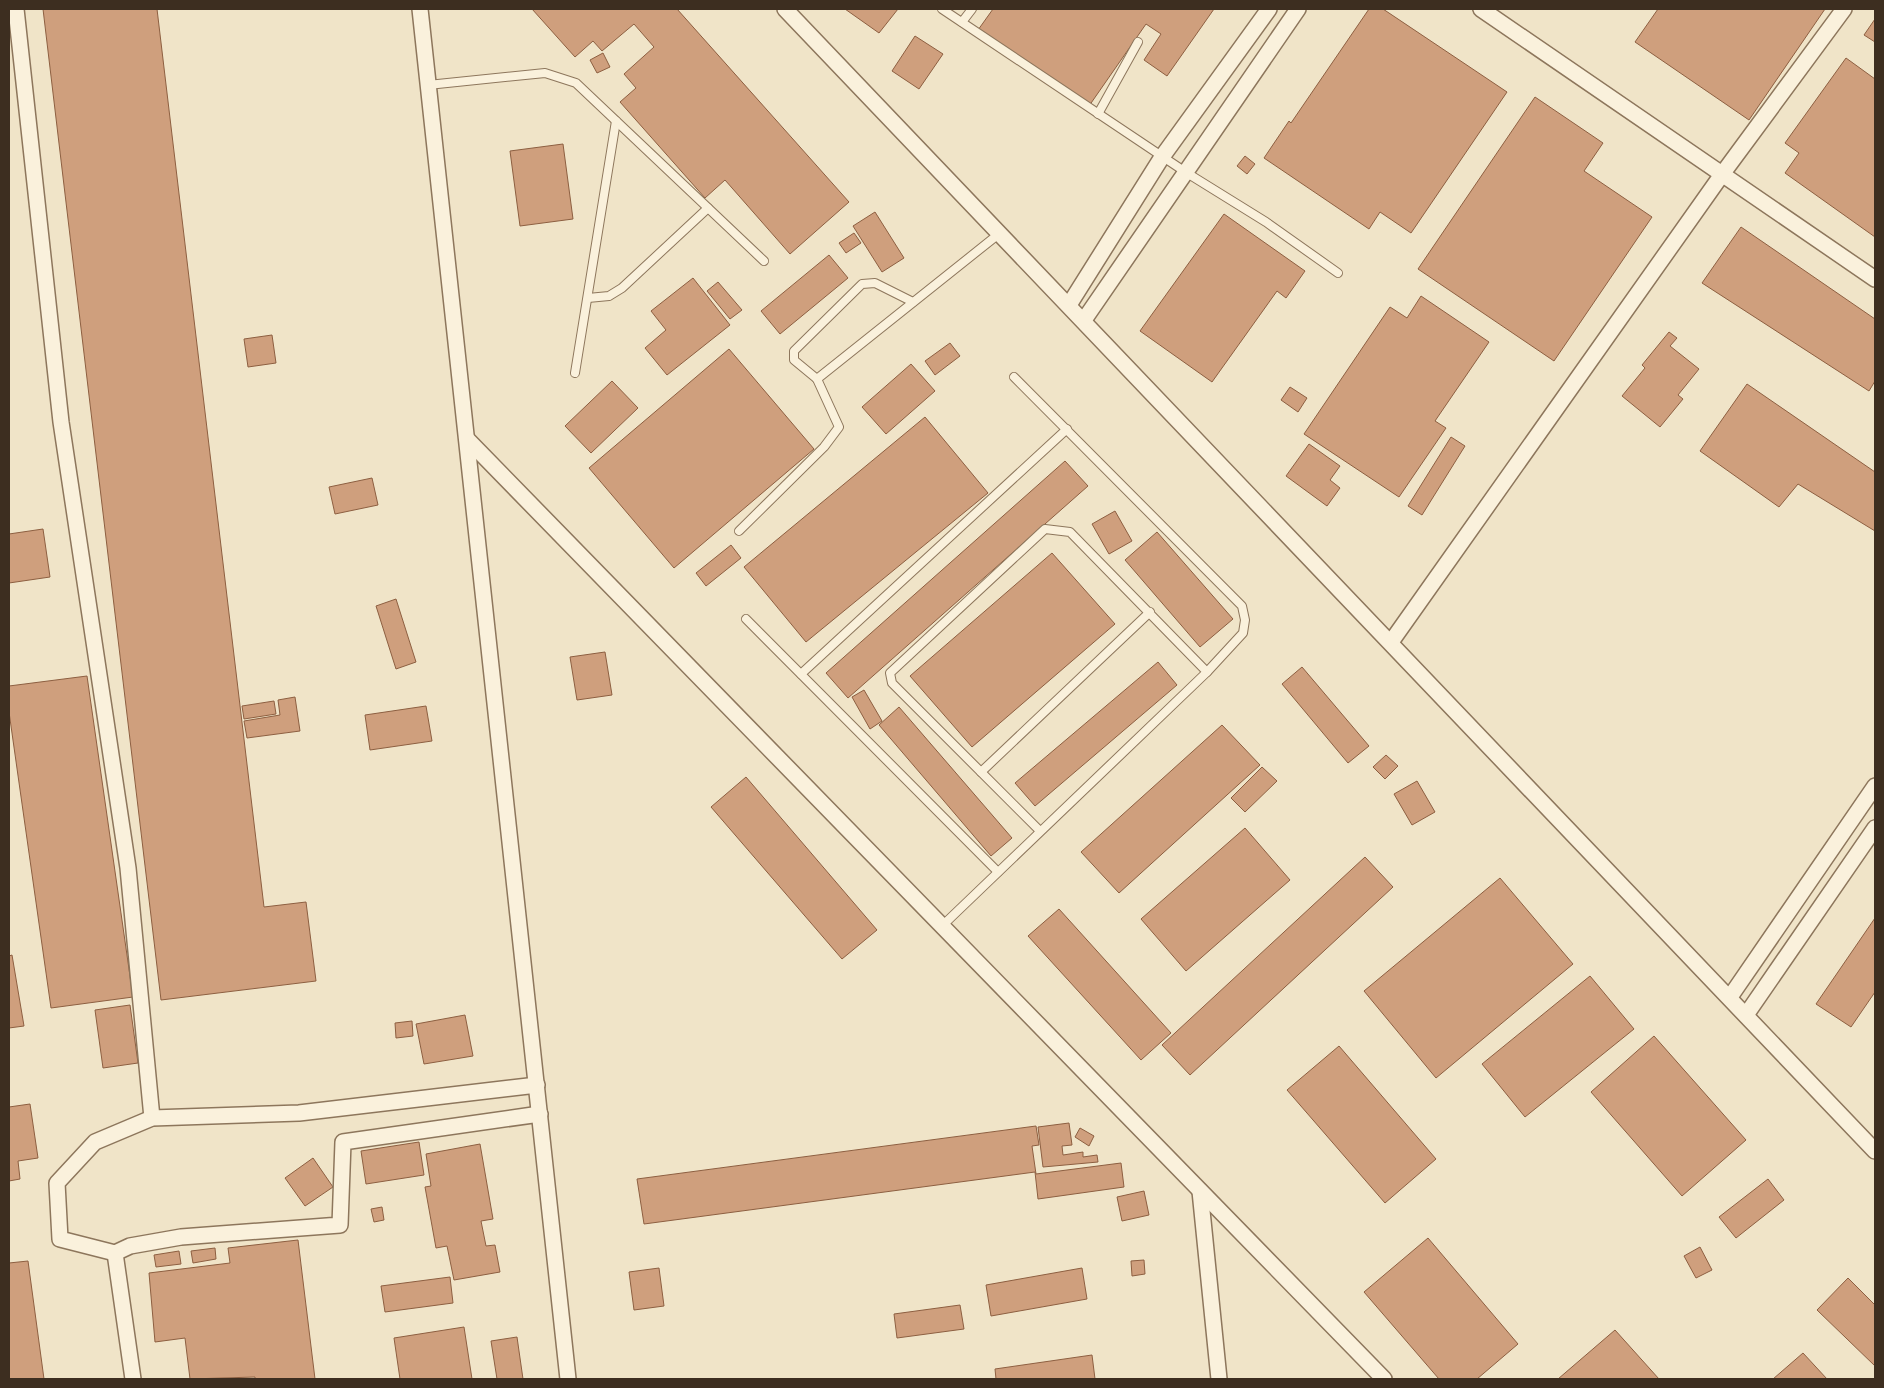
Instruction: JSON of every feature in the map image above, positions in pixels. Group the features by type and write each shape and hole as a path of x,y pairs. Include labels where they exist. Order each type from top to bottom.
{"street":[{"path":"16,9 61,422 128,868 152,1118"},
{"path":"420,9 568,1379"},
{"path":"785,9 1084,320 1875,1151"},
{"path":"1069,305 1162,157 1269,9"},
{"path":"1084,320 1298,9"},
{"path":"1481,9 1723,173 1875,279"},
{"path":"1391,642 1723,173 1844,9"},
{"path":"467,439 1384,1379"},
{"path":"1730,997 1875,786"},
{"path":"1746,1015 1875,828"},
{"path":"536,1085 300,1113 152,1118 95,1142 58,1183 60,1239 115,1253 130,1246 181,1237 340,1225 343,1142 540,1114"},
{"path":"1200,1190 1219,1379"},
{"path":"115,1253 133,1379"}],"lane":[{"path":"942,9 1186,173 1266,222 1338,273"},
{"path":"962,22 972,9"},
{"path":"1098,114 1138,42"},
{"path":"428,85 546,73 576,83 764,261"},
{"path":"575,374 616,121"},
{"path":"588,298 609,296 622,288 708,208"},
{"path":"817,378 1000,233"},
{"path":"739,531 824,447 839,427 817,378 794,360 794,351 862,284 875,282 913,302"},
{"path":"942,926 1207,672 1243,633 1242,606 1014,377"},
{"path":"801,674 1067,429"},
{"path":"1040,831 892,683 890,673 1045,529 1070,532 1207,672"},
{"path":"982,772 1150,612"},
{"path":"746,619 998,872"}],"building":[{"path":"43,9 157,9 264,907 306,902 316,981 161,1000"},
{"path":"532,9 677,9 849,202 790,254 725,180 705,198 620,102 636,88 624,74 654,47 634,24 602,51 593,41 575,57"},
{"path":"845,9 898,9 879,33"},
{"path":"993,9 1214,9 1167,76 1144,60 1161,34 1146,24 1089,106 978,30"},
{"path":"1369,9 1383,9 1507,92 1411,233 1380,212 1369,229 1264,158 1289,121 1291,123"},
{"path":"1658,9 1825,9 1749,120 1635,42"},
{"path":"1875,19 1875,42 1864,35"},
{"path":"915,36 943,54 919,89 892,71"},
{"path":"603,53 610,67 597,73 590,60"},
{"path":"1846,58 1875,79 1875,237 1785,173 1799,153 1785,143"},
{"path":"1535,97 1603,143 1584,171 1652,217 1554,361 1418,269"},
{"path":"563,144 573,219 520,226 510,151"},
{"path":"1245,156 1255,164 1247,174 1237,166"},
{"path":"875,212 904,258 882,272 853,226"},
{"path":"1224,214 1305,271 1286,298 1277,291 1212,382 1140,331"},
{"path":"1741,227 1875,319 1875,381 1869,391 1702,283"},
{"path":"854,233 861,243 846,253 839,243"},
{"path":"829,255 848,278 780,334 761,311"},
{"path":"693,278 730,325 667,375 645,348 666,330 651,311"},
{"path":"718,282 742,310 730,319 707,291"},
{"path":"1421,296 1489,342 1435,421 1446,428 1399,497 1304,434 1390,307 1407,318"},
{"path":"1669,332 1677,338 1670,346 1699,369 1678,395 1683,399 1660,427 1622,396 1645,368 1642,365"},
{"path":"272,335 276,363 248,367 244,339"},
{"path":"950,343 960,356 935,375 925,361"},
{"path":"729,349 814,449 674,568 589,468"},
{"path":"911,364 935,391 886,434 862,407"},
{"path":"612,381 638,408 591,453 565,426"},
{"path":"1747,384 1875,472 1875,531 1798,484 1779,507 1700,451"},
{"path":"1290,387 1307,398 1298,412 1281,400"},
{"path":"925,417 988,493 806,642 744,567"},
{"path":"1451,437 1465,446 1422,515 1408,506"},
{"path":"1309,444 1340,466 1330,480 1340,488 1327,506 1286,476"},
{"path":"1065,461 1088,486 848,698 826,673"},
{"path":"372,478 378,505 335,514 329,487"},
{"path":"1115,511 1132,541 1109,554 1092,524"},
{"path":"43,529 50,577 9,583 9,534"},
{"path":"1157,532 1233,619 1200,647 1125,560"},
{"path":"731,545 741,558 706,586 696,573"},
{"path":"1052,553 1115,624 972,747 910,676"},
{"path":"396,599 416,662 396,669 376,606"},
{"path":"605,652 612,695 577,700 570,657"},
{"path":"1158,662 1177,685 1035,806 1015,783"},
{"path":"1302,667 1369,746 1348,763 1282,684"},
{"path":"87,676 133,997 51,1008 9,712 9,686"},
{"path":"864,690 882,721 870,729 852,697"},
{"path":"295,697 300,731 247,738 244,721 280,715 278,700"},
{"path":"274,701 276,714 244,719 242,706"},
{"path":"426,706 432,741 370,750 365,715"},
{"path":"899,707 1012,838 991,856 879,725"},
{"path":"1222,725 1260,765 1119,893 1081,852"},
{"path":"1386,755 1398,766 1385,779 1373,767"},
{"path":"1262,767 1277,781 1245,812 1231,798"},
{"path":"746,777 877,930 842,959 711,807"},
{"path":"1417,781 1435,812 1412,825 1394,794"},
{"path":"1245,828 1290,880 1186,971 1141,919"},
{"path":"1365,857 1393,887 1190,1075 1162,1045"},
{"path":"1500,878 1573,964 1436,1078 1364,991"},
{"path":"1059,909 1171,1033 1141,1060 1028,936"},
{"path":"1875,918 1875,992 1851,1027 1816,1004"},
{"path":"12,955 24,1026 9,1028 9,956"},
{"path":"1590,976 1634,1029 1525,1117 1482,1064"},
{"path":"130,1005 138,1063 103,1068 95,1010"},
{"path":"465,1015 473,1056 424,1064 416,1024"},
{"path":"412,1021 413,1036 396,1038 395,1023"},
{"path":"1654,1036 1746,1140 1682,1196 1591,1092"},
{"path":"1339,1046 1436,1159 1385,1203 1287,1090"},
{"path":"30,1104 38,1158 18,1161 20,1179 9,1181 9,1107"},
{"path":"1069,1123 1072,1145 1062,1146 1063,1155 1083,1152 1083,1157 1097,1155 1098,1162 1043,1167 1038,1127"},
{"path":"1036,1126 1039,1145 1032,1146 1036,1174 1121,1163 1124,1187 1038,1199 1035,1172 644,1224 637,1179"},
{"path":"1080,1128 1094,1136 1089,1146 1075,1137"},
{"path":"419,1142 424,1175 366,1184 361,1151"},
{"path":"480,1144 493,1219 481,1221 486,1246 495,1245 500,1272 454,1280 447,1246 436,1248 425,1187 431,1186 426,1154"},
{"path":"313,1158 333,1187 305,1206 285,1178"},
{"path":"1768,1179 1784,1200 1736,1238 1719,1217"},
{"path":"1144,1191 1149,1215 1122,1221 1117,1197"},
{"path":"382,1207 384,1220 374,1222 371,1209"},
{"path":"1428,1238 1518,1344 1477,1379 1439,1379 1364,1292"},
{"path":"298,1240 315,1379 255,1379 255,1377 190,1379 185,1338 155,1342 149,1273 230,1263 228,1248"},
{"path":"1700,1247 1712,1270 1696,1278 1684,1256"},
{"path":"215,1248 216,1259 193,1263 191,1251"},
{"path":"179,1251 181,1264 156,1267 154,1255"},
{"path":"1144,1260 1145,1274 1132,1276 1131,1261"},
{"path":"28,1261 44,1379 9,1379 9,1263"},
{"path":"659,1268 664,1306 634,1310 629,1272"},
{"path":"1082,1268 1087,1299 991,1316 986,1285"},
{"path":"450,1277 453,1303 385,1312 381,1286"},
{"path":"1848,1278 1875,1305 1875,1366 1817,1310"},
{"path":"960,1305 964,1329 897,1338 894,1314"},
{"path":"464,1327 472,1379 400,1379 394,1338"},
{"path":"1615,1330 1659,1379 1558,1379"},
{"path":"517,1337 523,1379 497,1379 491,1341"},
{"path":"1803,1353 1827,1379 1773,1379"},
{"path":"1092,1355 1095,1379 996,1379 995,1369"}]}
